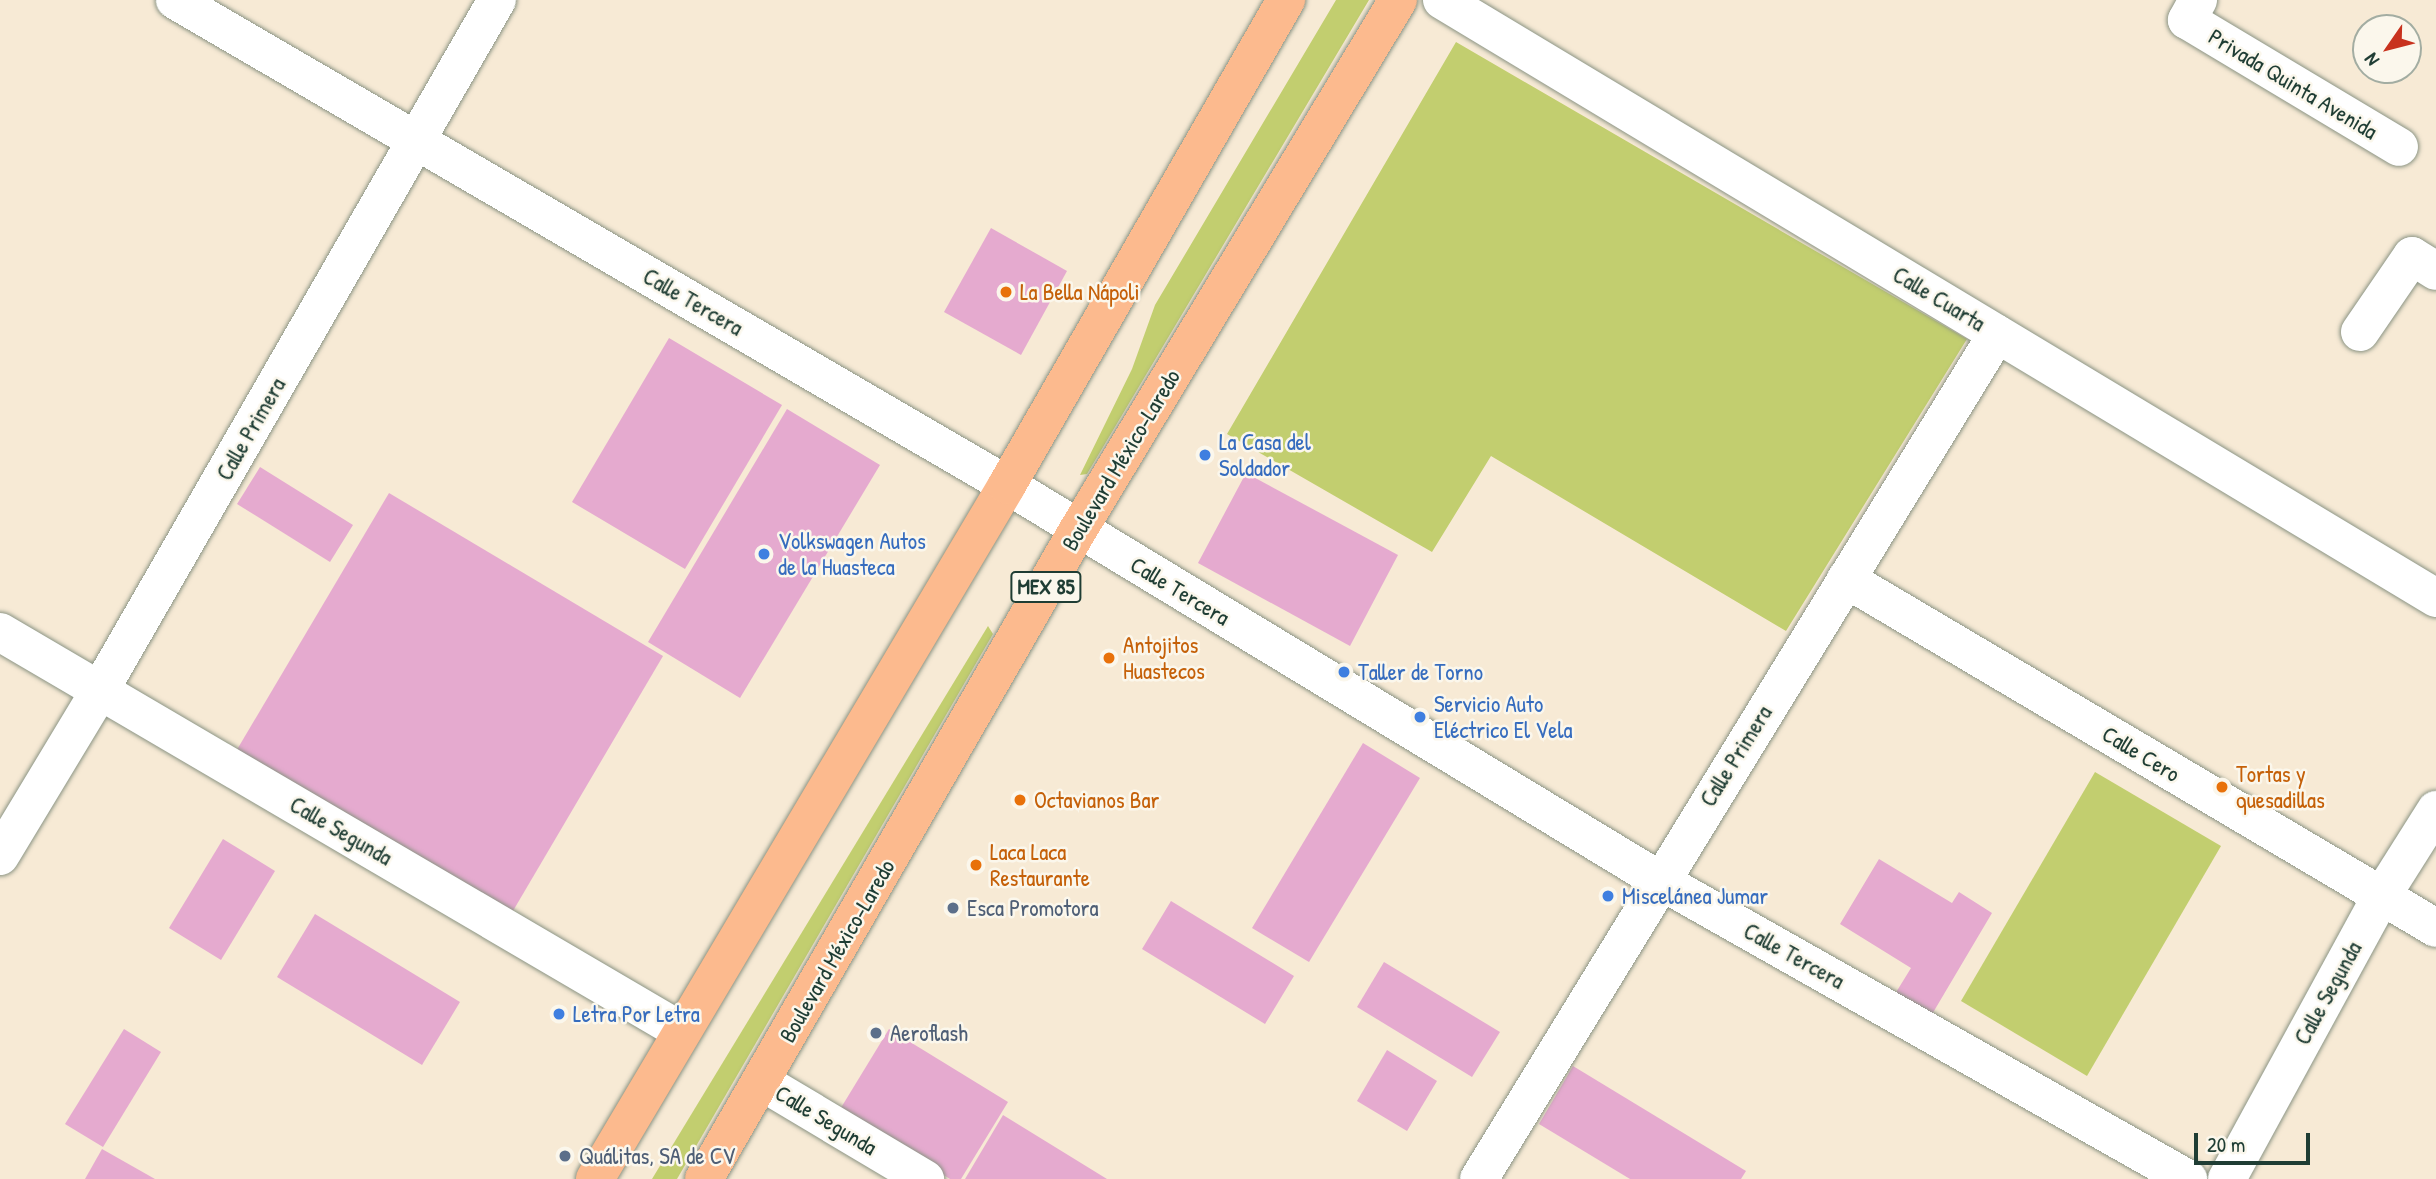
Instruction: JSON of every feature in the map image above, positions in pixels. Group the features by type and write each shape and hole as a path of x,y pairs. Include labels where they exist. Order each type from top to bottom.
{"main road":[{"path":"595,1179 1007,485 1286,0"},
{"name":"Boulevard México-Laredo","path":"704,1179 1078,530 1398,0"}],"street":[{"name":"Calle Tercera","path":"175,0 1007,485 1659,880 2188,1179"},
{"name":"Calle Primera","path":"0,856 100,690 497,0"},
{"name":"Calle Cuarta","path":"1442,0 2436,598"},
{"name":"Privada Quinta Avenida","path":"2193,10 2399,147"},
{"path":"2360,332 2424,263"},
{"name":"Calle Primera","path":"1479,1179 1659,880 1997,334"},
{"name":"Calle Cero","path":"1846,579 2436,928"},
{"name":"Calle Segunda","path":"0,632 681,1031"},
{"name":"Calle Segunda","path":"2227,1179 2381,897 2436,810"},
{"name":"Calle Segunda","path":"762,1082 925,1179"}],"green space":[{"path":"1336,0 1369,0 1087,474 1080,475 1132,369 1155,305"},
{"path":"1456,42 1967,339 1786,631 1491,456 1432,552 1227,434"},
{"path":"988,626 993,634 677,1179 652,1179"},
{"path":"2095,772 2221,846 2087,1076 1961,1001"}],"building":[{"name":"La Bella Nápoli","path":"991,228 1067,271 1021,355 944,312"},
{"path":"669,338 782,405 685,569 572,502"},
{"name":"Volkswagen Autos de la Huasteca","path":"787,409 880,465 740,698 648,642"},
{"path":"260,467 353,525 330,562 237,504"},
{"path":"1246,473 1398,555 1350,646 1198,563"},
{"path":"389,493 663,656 510,916 235,753"},
{"path":"1363,743 1420,778 1309,962 1252,928"},
{"path":"223,839 275,871 221,960 169,928"},
{"path":"1879,859 1952,903 1959,892 1992,913 1931,1016 1895,994 1911,968 1840,924"},
{"path":"1171,901 1294,976 1265,1024 1142,949"},
{"path":"315,914 460,1002 422,1065 277,977"},
{"path":"1384,962 1500,1032 1472,1077 1357,1007"},
{"path":"124,1029 161,1052 103,1147 65,1124"},
{"path":"889,1029 1008,1102 961,1179 950,1179 839,1111"},
{"path":"1387,1050 1437,1081 1407,1131 1357,1101"},
{"path":"1573,1066 1746,1171 1741,1179 1630,1179 1539,1124"},
{"path":"1003,1115 1107,1179 965,1179"},
{"path":"102,1149 155,1179 85,1179"}],"place":[{"name":"La Bella Nápoli","path":"1006,292"},
{"name":"La Casa del Soldador","path":"1205,455"},
{"name":"Volkswagen Autos de la Huasteca","path":"764,554"},
{"name":"Antojitos Huastecos","path":"1109,658"},
{"name":"Taller de Torno","path":"1344,672"},
{"name":"Servicio Auto Eléctrico El Vela","path":"1420,717"},
{"name":"Tortas y quesadillas","path":"2222,787"},
{"name":"Octavianos Bar","path":"1020,800"},
{"name":"Laca Laca Restaurante","path":"976,865"},
{"name":"Miscelánea Jumar","path":"1608,896"},
{"name":"Esca Promotora","path":"953,908"},
{"name":"Letra Por Letra","path":"559,1014"},
{"name":"Aeroflash","path":"876,1033"},
{"name":"Quálitas, SA de CV","path":"565,1156"}]}
